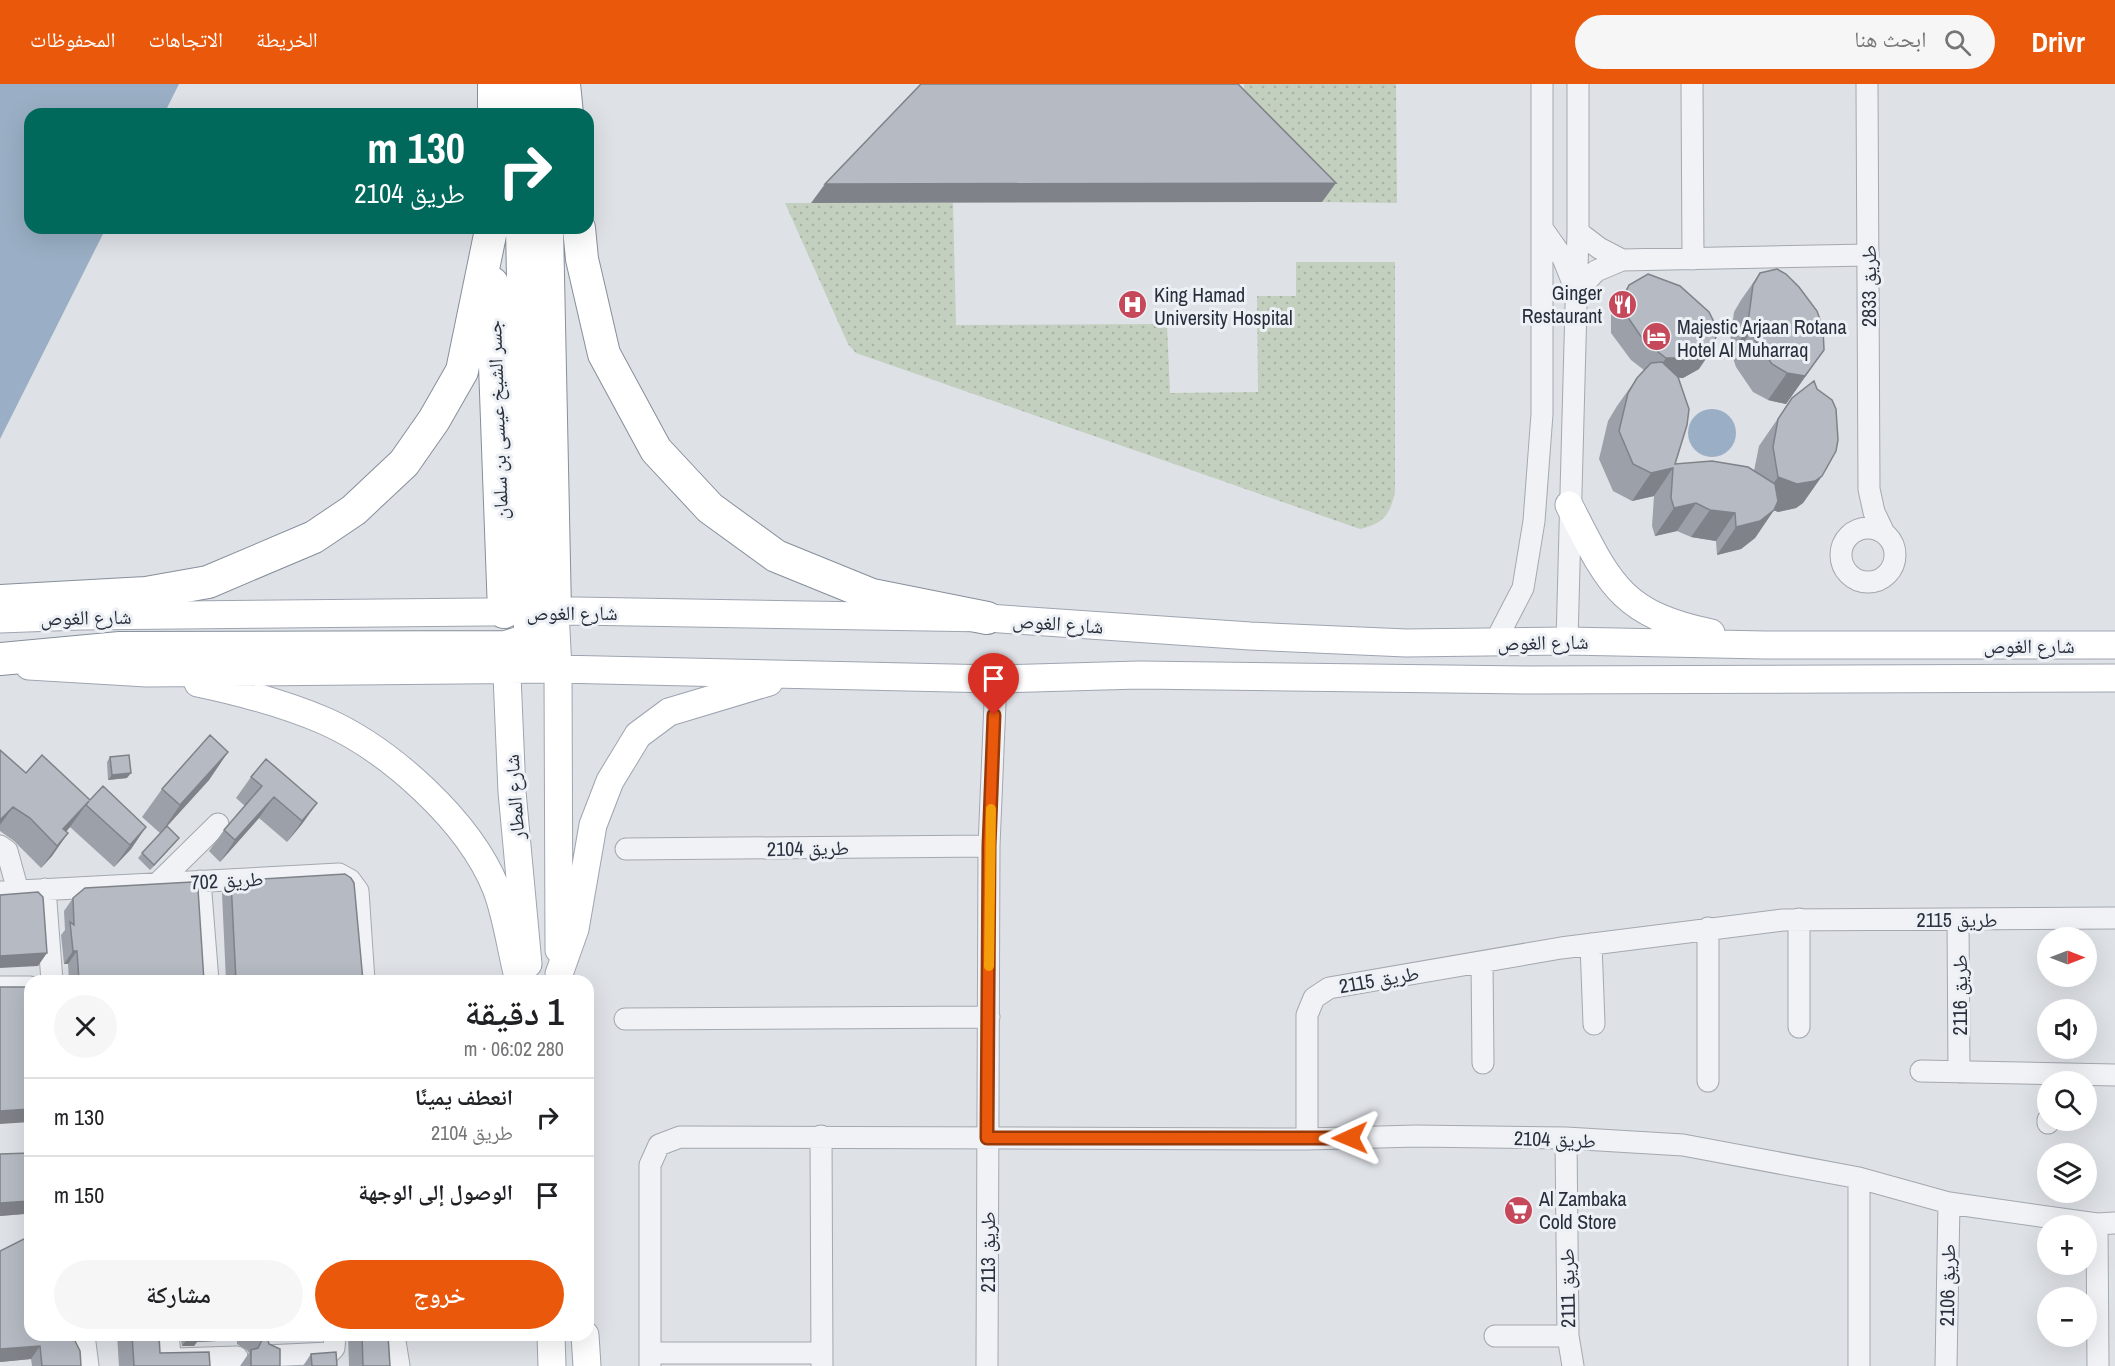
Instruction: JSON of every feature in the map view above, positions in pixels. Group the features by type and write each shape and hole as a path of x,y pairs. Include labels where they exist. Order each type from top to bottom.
{"highway":[{"path":"494,84 494,108"},
{"path":"517,84 519,108"},
{"path":"540,84 541,108"},
{"path":"564,84 566,108"},
{"path":"0,601 146,593 208,582 314,537 354,510 404,462 434,420 462,371 490,234"},
{"name":"جسر الشيخ عيسى بن سلمان","path":"491,234 522,632"},
{"path":"522,234 522,632 558,669"},
{"path":"522,632 547,234"},
{"path":"580,234 582,259 604,354 656,450 710,508 776,556 872,595 987,618"},
{"path":"0,661 120,648 522,632"}],"main road":[{"path":"1569,505 1597,561 1616,589 1652,616 1684,627 1765,645"},
{"name":"شارع الغوص","path":"0,619 522,632 987,618 1321,639 1494,644 1567,641 1765,645 2115,645"},
{"name":"شارع الغوص","path":"0,661 147,673 522,632"},
{"name":"شارع المطار","path":"522,632 512,792 529,975"},
{"path":"1139,675 1178,666 1531,662 1549,655 1567,641"},
{"name":"شارع الغوص","path":"558,669 996,679 1139,675 1527,680 2115,678"},
{"path":"558,669 559,975"},
{"path":"147,673 223,688 315,718 366,743 391,763 447,813 476,851 496,888 518,975"},
{"path":"560,975 575,929 593,825 610,781 638,735 669,712 702,700 801,673"},
{"path":"551,1341 552,1366"},
{"path":"585,1341 587,1366"}],"street":[{"path":"1494,644 1523,588 1534,521 1542,414 1542,84"},
{"path":"1567,641 1578,232 1578,84"},
{"path":"1692,84 1693,258"},
{"name":"طريق 2833","path":"1867,84 1869,489 1874,512 1884,533"},
{"path":"1542,228 1563,258 1576,292"},
{"path":"1578,232 1599,248 1622,260"},
{"path":"1576,292 1596,271 1622,260 1868,255"},
{"name":"طريق 2833","path":"1853,532 1863,511 1869,489"},
{"path":"1869,528 1884,533 1893,546 1894,562 1886,575 1872,582 1863,582 1849,575 1842,561 1843,545 1853,532 1869,528"},
{"path":"987,1138 989,846 996,679"},
{"path":"158,883 218,824"},
{"path":"0,846 7,851 10,859 9,891"},
{"name":"طريق 2104","path":"626,849 989,846"},
{"name":"طريق 702","path":"9,891 339,874 350,880 358,891 364,975"},
{"path":"200,881 208,975"},
{"path":"45,889 52,975"},
{"name":"طريق 2115","path":"1306,1139 1307,1015 1311,1002 1317,994 1329,988 1592,944 1708,928 1799,919 2115,918"},
{"path":"1799,919 1799,1028"},
{"name":"طريق 2116","path":"1958,919 1959,1072"},
{"path":"1708,928 1708,1081"},
{"path":"1592,944 1594,1024"},
{"path":"1482,962 1483,1063"},
{"path":"1,987 24,987"},
{"path":"625,1019 989,1017"},
{"path":"1921,1071 2037,1076"},
{"path":"2097,1076 2115,1075"},
{"path":"651,1363 822,1360 821,1136"},
{"name":"طريق 2104","path":"651,1363 650,1165 659,1145 680,1137 1566,1138 1683,1145 1859,1178 1949,1203 2106,1224"},
{"name":"طريق 2113","path":"987,1138 987,1366"},
{"name":"طريق 2111","path":"1566,1138 1568,1336 1573,1366"},
{"path":"1859,1178 1859,1366"},
{"name":"طريق 2106","path":"1946,1366 1949,1203"},
{"path":"2104,1361 2106,1224"},
{"path":"1495,1336 1568,1336"},
{"path":"85,1341 88,1366"},
{"path":"169,1341 170,1354 176,1359 237,1357"},
{"path":"266,1356 329,1353 334,1348 335,1341"},
{"path":"395,1341 399,1366"}],"green space":[{"path":"1244,84 1396,84 1397,203 1322,202 1245,123"},
{"path":"785,203 953,203 956,325 1167,324 1170,393 1258,392 1257,296 1296,296 1296,262 1395,262 1395,492 1391,507 1380,521 1360,529 856,353 848,344"}],"water":[{"path":"0,84 179,84 167,108 24,108 24,234 103,234 0,439"},
{"path":"1712,409 1729,416 1736,433 1729,450 1712,457 1695,450 1688,433 1695,416"}],"building":[{"path":"921,84 1238,84 1336,183 825,184"},
{"path":"1777,269 1786,274 1799,287 1817,311 1823,328 1824,350 1805,376 1787,373 1772,364 1755,340 1752,330 1747,330 1753,285 1760,273"},
{"path":"1648,274 1680,286 1709,312 1718,330 1712,350 1696,358 1666,358 1644,341 1625,313 1625,294 1629,285"},
{"path":"1662,362 1678,377 1689,409 1687,425 1675,464 1712,461 1748,467 1775,484 1778,501 1774,510 1760,521 1736,527 1735,513 1710,510 1696,503 1674,508 1671,498 1673,468 1651,473 1633,464 1619,431 1628,393 1637,378 1651,363"},
{"path":"1814,381 1817,389 1832,400 1836,409 1838,440 1836,451 1822,476 1815,481 1797,484 1778,477 1773,447 1778,419 1792,398"},
{"path":"210,735 228,752 180,805 162,789"},
{"path":"0,750 26,773 42,755 90,800 103,786 146,827 130,845 86,805 89,801 63,829 68,833 57,846 30,818 13,807 0,820"},
{"path":"129,755 131,773 112,775 110,757"},
{"path":"266,759 317,803 302,821 274,797 235,840 224,830 262,786 251,777"},
{"path":"167,826 179,838 154,865 142,853"},
{"path":"345,874 351,878 354,883 362,975 236,975 231,881"},
{"path":"192,882 198,889 204,975 79,975 77,951 73,951 70,922 74,925 73,898 85,888"},
{"path":"38,892 43,897 47,953 0,956 0,895"},
{"path":"0,987 24,987 24,1109 0,1111"},
{"path":"24,1153 24,1201 0,1203 0,1154"},
{"path":"24,1239 24,1341 75,1341 80,1351 81,1366 42,1366 40,1346 0,1349 0,1251"},
{"path":"132,1341 159,1341 160,1353 209,1352 210,1366 134,1366"},
{"path":"262,1341 268,1341 269,1344 280,1349 280,1366 251,1366 251,1350 258,1348"},
{"path":"362,1341 388,1341 390,1366 363,1366"},
{"path":"336,1352 337,1366 312,1366 311,1354"}],"slow traffic":[{"path":"989,966 991,809"}],"place":[{"name":"Ginger Restaurant","path":"1623,304"},
{"name":"King Hamad University Hospital","path":"1133,305"},
{"name":"Majestic Arjaan Rotana Hotel Al Muharraq","path":"1656,337"},
{"name":"Al Zambaka Cold Store","path":"1518,1210"}],"route":[{"path":"994,715 989,846 987,1138 1350,1138"}]}
